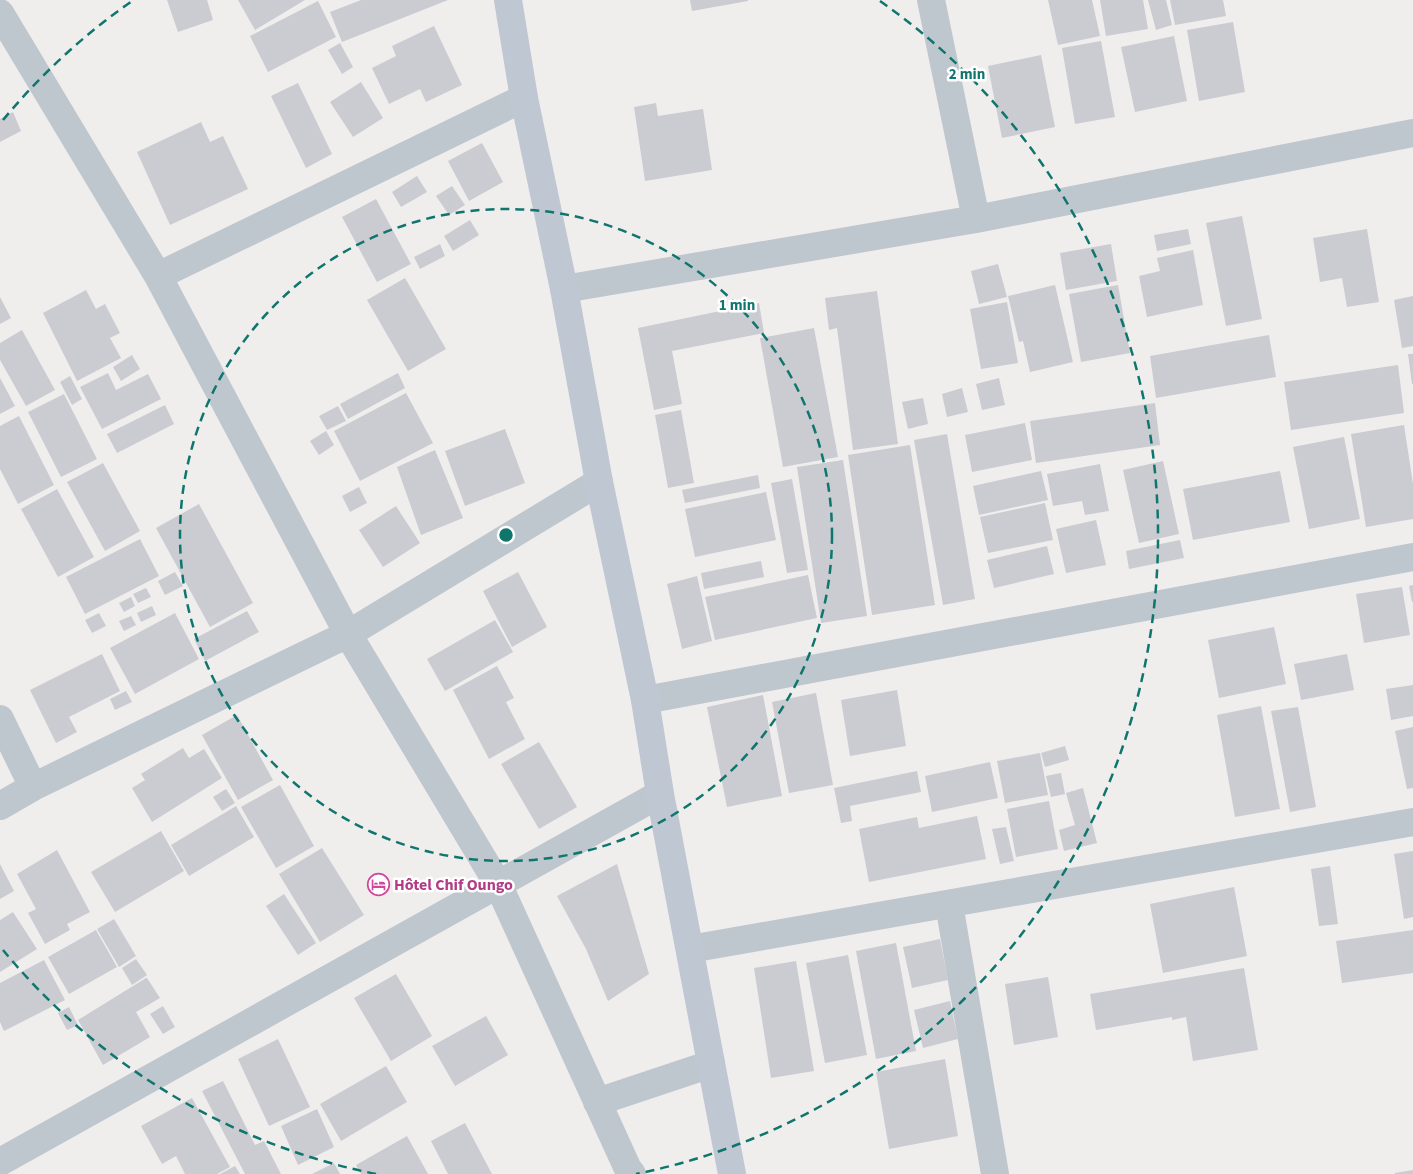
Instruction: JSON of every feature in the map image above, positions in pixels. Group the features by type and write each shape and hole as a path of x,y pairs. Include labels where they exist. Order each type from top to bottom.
{"street":[{"path":"508,0 524,98 564,289 599,482 645,700 660,794 732,1174"},
{"path":"931,0 976,219"},
{"path":"0,13 158,276 348,634 498,884 597,1102 626,1172"},
{"path":"158,276 524,98"},
{"path":"564,289 976,219 1413,133"},
{"path":"0,806 33,787 348,634 599,482"},
{"path":"645,700 1413,557"},
{"path":"0,719 33,787"},
{"path":"0,1162 660,794"},
{"path":"690,949 1413,822"},
{"path":"949,904 995,1174"},
{"path":"597,1102 711,1064"}],"building":[{"path":"167,0 207,0 213,20 178,32"},
{"path":"238,0 305,0 255,30"},
{"path":"361,0 448,0 342,42 330,12"},
{"path":"690,0 748,0 748,1 692,11"},
{"path":"1048,0 1092,0 1100,36 1058,45"},
{"path":"1100,0 1143,0 1148,29 1106,36"},
{"path":"1148,0 1166,0 1172,25 1156,30"},
{"path":"1170,0 1223,0 1226,16 1175,25"},
{"path":"318,1 336,37 268,72 250,36"},
{"path":"1233,22 1245,92 1199,101 1187,30"},
{"path":"434,26 462,85 426,102 420,89 389,104 372,68 396,56 392,46"},
{"path":"1174,36 1187,101 1135,112 1121,47"},
{"path":"1101,41 1115,117 1075,124 1062,48"},
{"path":"340,43 353,67 342,74 328,50"},
{"path":"1041,55 1055,127 1002,138 988,66"},
{"path":"361,82 383,118 353,137 330,102"},
{"path":"298,83 332,154 306,168 271,96"},
{"path":"656,103 658,116 703,109 712,170 645,181 634,107"},
{"path":"13,112 21,131 0,142 0,119"},
{"path":"201,122 210,142 223,136 248,189 170,225 137,152"},
{"path":"482,143 503,182 469,201 448,161"},
{"path":"417,176 427,192 401,207 392,192"},
{"path":"452,186 465,205 449,215 436,196"},
{"path":"376,199 411,264 377,282 342,217"},
{"path":"1242,216 1262,319 1226,326 1206,223"},
{"path":"470,220 479,235 453,251 444,236"},
{"path":"1188,229 1191,244 1157,251 1154,235"},
{"path":"1367,229 1379,302 1347,307 1342,278 1320,282 1313,238"},
{"path":"440,244 445,256 420,269 414,257"},
{"path":"1111,244 1117,281 1066,290 1060,253"},
{"path":"1193,250 1203,305 1147,317 1139,276 1160,271 1157,258"},
{"path":"998,264 1007,297 979,304 971,271"},
{"path":"405,278 446,349 408,371 367,300"},
{"path":"1055,285 1073,362 1030,372 1023,341 1019,342 1008,296"},
{"path":"1118,285 1130,353 1081,362 1069,294"},
{"path":"86,290 96,309 105,304 120,333 110,338 121,358 77,381 43,313"},
{"path":"877,291 898,444 853,450 837,328 829,330 825,298"},
{"path":"1413,296 1413,346 1402,348 1394,300"},
{"path":"0,297 11,318 0,324"},
{"path":"1007,302 1018,363 981,369 970,309"},
{"path":"759,303 764,333 672,351 682,404 654,410 638,328"},
{"path":"814,328 838,457 783,467 760,338"},
{"path":"22,330 55,390 26,406 0,360 0,343"},
{"path":"1269,335 1276,377 1156,398 1150,356"},
{"path":"1408,354 1413,354 1413,384 1412,384"},
{"path":"132,355 140,369 121,381 113,367"},
{"path":"1398,365 1404,413 1291,430 1284,382"},
{"path":"108,373 116,390 148,374 161,399 102,429 80,387"},
{"path":"398,373 405,388 348,419 340,404"},
{"path":"70,376 82,399 72,405 60,382"},
{"path":"0,378 15,406 0,414"},
{"path":"999,378 1005,405 982,410 976,384"},
{"path":"962,388 968,412 947,417 942,394"},
{"path":"406,393 433,443 360,481 334,431"},
{"path":"64,394 97,459 61,477 28,412"},
{"path":"923,398 928,424 908,429 902,402"},
{"path":"1155,403 1160,445 1036,463 1030,421"},
{"path":"165,405 174,424 117,453 107,434"},
{"path":"338,406 346,421 327,430 319,416"},
{"path":"681,410 694,483 668,488 655,415"},
{"path":"19,416 54,485 18,504 0,469 0,426"},
{"path":"1025,423 1032,460 972,472 965,435"},
{"path":"1404,425 1413,484 1413,519 1366,527 1351,434"},
{"path":"505,429 525,483 465,506 445,451"},
{"path":"326,431 334,445 319,455 310,441"},
{"path":"947,434 975,599 943,605 914,440"},
{"path":"1344,437 1360,519 1309,529 1293,447"},
{"path":"910,445 935,605 872,615 848,455"},
{"path":"435,450 463,518 421,535 397,467"},
{"path":"843,460 867,616 821,623 797,467"},
{"path":"1163,461 1179,534 1139,543 1123,470"},
{"path":"103,463 140,531 105,551 67,482"},
{"path":"1100,464 1109,511 1085,515 1082,501 1053,506 1047,474"},
{"path":"1041,471 1048,500 979,515 973,486"},
{"path":"1280,471 1290,522 1193,540 1183,489"},
{"path":"758,475 760,488 685,503 682,490"},
{"path":"792,479 808,570 787,573 771,483"},
{"path":"359,487 367,503 350,512 342,496"},
{"path":"57,489 94,557 58,577 21,509"},
{"path":"766,492 776,540 695,557 685,509"},
{"path":"1045,503 1053,540 988,553 980,517"},
{"path":"199,504 253,603 210,627 156,528"},
{"path":"396,506 420,543 383,567 359,530"},
{"path":"1096,520 1106,565 1066,573 1056,529"},
{"path":"140,539 159,576 85,614 66,577"},
{"path":"1180,540 1184,558 1129,569 1126,551"},
{"path":"1047,546 1054,574 994,588 987,560"},
{"path":"761,561 764,577 704,589 701,573"},
{"path":"175,572 183,586 165,595 158,581"},
{"path":"518,572 547,627 512,647 483,591"},
{"path":"808,575 817,618 715,640 705,597"},
{"path":"697,576 712,641 682,649 667,584"},
{"path":"1413,585 1413,602 1412,602 1409,586"},
{"path":"1402,587 1410,635 1364,643 1356,594"},
{"path":"146,588 151,597 138,603 133,594"},
{"path":"131,597 135,606 124,612 119,603"},
{"path":"152,606 156,615 141,622 137,613"},
{"path":"247,611 259,632 205,661 194,639"},
{"path":"99,613 106,626 92,633 85,620"},
{"path":"175,613 199,659 135,694 110,648"},
{"path":"131,616 136,625 124,631 119,621"},
{"path":"495,620 513,652 445,691 427,659"},
{"path":"1274,627 1286,684 1219,698 1208,640"},
{"path":"102,654 120,691 69,717 77,732 56,743 30,690"},
{"path":"1347,654 1354,690 1301,700 1294,664"},
{"path":"497,666 514,698 506,702 525,739 489,759 453,690"},
{"path":"1413,685 1413,716 1391,720 1386,689"},
{"path":"897,690 906,746 850,756 841,700"},
{"path":"126,691 132,702 115,710 110,699"},
{"path":"816,693 833,785 789,793 772,702"},
{"path":"763,695 782,796 727,807 707,707"},
{"path":"1261,706 1280,809 1235,817 1217,715"},
{"path":"1298,707 1316,807 1290,812 1271,711"},
{"path":"237,715 273,780 238,800 202,735"},
{"path":"1413,727 1413,788 1407,789 1395,731"},
{"path":"539,742 577,807 539,829 501,764"},
{"path":"1065,746 1069,760 1045,767 1041,753"},
{"path":"183,748 189,758 204,749 222,778 152,822 132,788 145,780 141,774"},
{"path":"1040,753 1048,795 1005,803 997,761"},
{"path":"990,762 998,798 932,812 925,776"},
{"path":"917,771 921,792 850,806 852,821 841,823 834,788"},
{"path":"1061,773 1065,794 1051,797 1046,776"},
{"path":"280,785 314,846 276,868 241,807"},
{"path":"1083,788 1097,843 1064,851 1059,830 1075,825 1066,793"},
{"path":"226,789 235,803 222,811 213,797"},
{"path":"1049,801 1058,849 1016,857 1007,809"},
{"path":"236,806 254,837 189,876 171,845"},
{"path":"977,816 986,859 869,882 859,829 917,817 919,828"},
{"path":"1006,827 1014,861 1000,864 992,829"},
{"path":"161,831 184,871 115,912 91,872"},
{"path":"322,848 364,915 320,942 279,874"},
{"path":"57,850 90,912 67,924 70,930 45,944 28,913 36,909 17,874"},
{"path":"1413,851 1413,917 1404,919 1394,854"},
{"path":"0,864 14,891 0,899"},
{"path":"617,864 649,974 608,1001 586,949 557,896"},
{"path":"1330,866 1338,924 1319,926 1311,869"},
{"path":"1234,887 1247,956 1163,973 1150,904"},
{"path":"284,894 316,943 298,955 266,906"},
{"path":"13,912 37,949 0,972 0,920"},
{"path":"114,919 136,956 119,967 97,929"},
{"path":"96,930 117,967 69,994 48,957"},
{"path":"1413,930 1413,973 1342,983 1336,941"},
{"path":"940,939 948,980 912,988 903,947"},
{"path":"896,943 916,1051 876,1059 856,951"},
{"path":"848,955 867,1055 825,1063 806,963"},
{"path":"136,959 147,975 132,985 122,968"},
{"path":"44,960 65,1000 4,1031 0,1022 0,983"},
{"path":"796,961 814,1071 771,1078 754,968"},
{"path":"1244,968 1258,1050 1193,1061 1186,1017 1172,1020 1172,1017 1096,1030 1090,994"},
{"path":"396,974 432,1036 391,1061 354,998"},
{"path":"1048,977 1058,1037 1014,1045 1005,984"},
{"path":"146,978 160,998 136,1012 150,1037 103,1065 78,1020"},
{"path":"950,1001 958,1039 923,1048 914,1010"},
{"path":"163,1006 175,1027 163,1034 150,1014"},
{"path":"69,1007 78,1025 67,1030 58,1013"},
{"path":"486,1016 508,1055 455,1086 432,1046"},
{"path":"278,1039 310,1107 269,1126 238,1059"},
{"path":"945,1059 958,1136 889,1149 876,1072"},
{"path":"386,1066 407,1102 341,1141 320,1104"},
{"path":"223,1081 255,1145 264,1141 281,1174 245,1174 202,1091"},
{"path":"192,1098 230,1167 217,1174 185,1174 176,1156 162,1164 141,1126"},
{"path":"317,1109 334,1147 298,1165 281,1126"},
{"path":"465,1123 492,1174 448,1174 431,1141"},
{"path":"407,1136 428,1174 361,1174 356,1165"},
{"path":"334,1163 340,1174 312,1174"},
{"path":"235,1166 240,1174 220,1174"},
{"path":"1413,1170 1413,1174 1395,1174 1395,1173"}],"place":[{"name":"Hôtel Chif Oungo","path":"378,884"}]}
